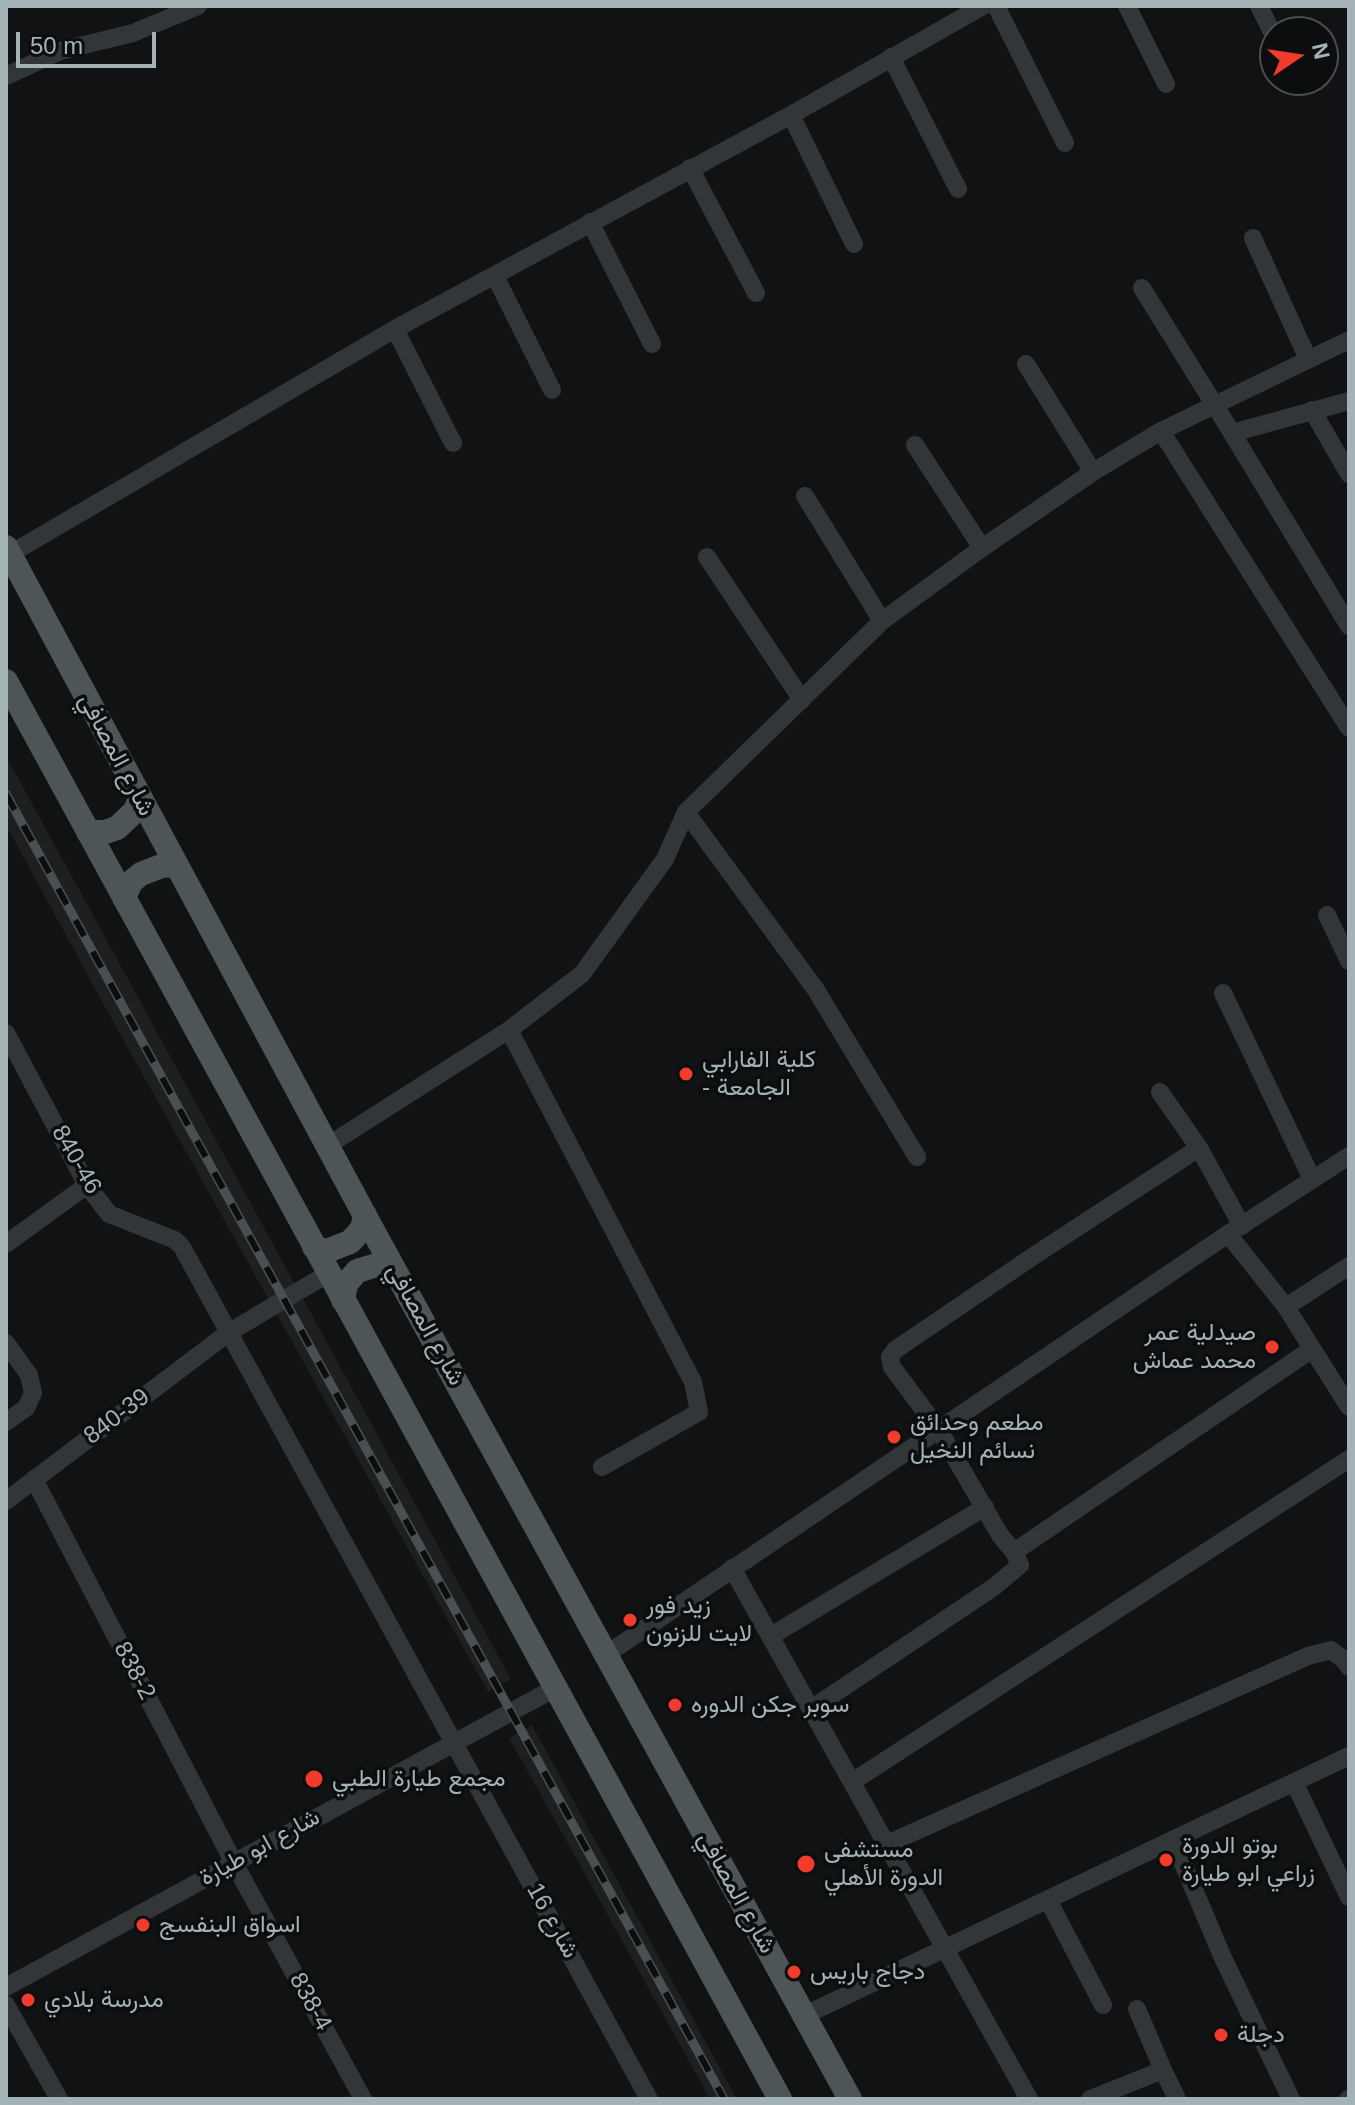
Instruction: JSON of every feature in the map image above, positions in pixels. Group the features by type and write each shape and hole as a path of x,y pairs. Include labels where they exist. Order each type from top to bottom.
{"main road":[{"name":"شارع المصافي","path":"8,550 327,1146 850,2099"},
{"path":"6,681 780,2099"},
{"path":"88,832 117,828 135,811 140,799"},
{"path":"124,898 131,882 141,874 164,865 177,867"},
{"path":"314,1247 327,1251 350,1242 362,1229 365,1215"},
{"path":"343,1300 346,1284 357,1271 380,1264 394,1269"}],"street":[{"path":"6,76 60,51 133,33 198,6"},
{"path":"8,550 395,329 791,115 983,6"},
{"path":"996,6 1065,143"},
{"path":"1127,6 1166,84"},
{"path":"891,57 958,189"},
{"path":"791,115 854,244"},
{"path":"690,168 756,293"},
{"path":"590,222 652,344"},
{"path":"1253,238 1308,359"},
{"path":"495,276 552,390"},
{"path":"1142,288 1349,626"},
{"path":"395,329 453,443"},
{"path":"327,1146 509,1030 582,974 665,859 686,812 882,621 1093,472 1161,431 1349,340"},
{"path":"1026,364 1093,472"},
{"path":"1232,433 1349,401"},
{"path":"1312,410 1349,474"},
{"path":"1161,431 1349,728"},
{"path":"915,445 982,548"},
{"path":"805,496 882,621"},
{"path":"707,557 802,700"},
{"path":"686,812 816,990 917,1157"},
{"path":"1327,915 1349,961"},
{"path":"1223,993 1312,1179"},
{"path":"509,1030 693,1382 699,1412 602,1467"},
{"name":"840-46","path":"6,1033 87,1185 109,1214 175,1240 182,1247 455,1742"},
{"path":"6,1073 22,1061"},
{"path":"1160,1092 1199,1148 1235,1230 1349,1407"},
{"path":"811,1709 994,1587 1020,1565 939,1430 892,1367 890,1357 895,1350 1038,1253 1199,1148"},
{"path":"607,1654 1349,1156"},
{"path":"6,1244 87,1185"},
{"path":"1286,1307 1349,1266"},
{"name":"840-39","path":"6,1501 228,1333 329,1273"},
{"path":"6,1343 29,1375 33,1393 26,1408 6,1422"},
{"path":"1014,1552 1312,1349"},
{"path":"852,1782 1349,1459"},
{"name":"838-2","path":"34,1479 234,1863"},
{"path":"771,1636 985,1507"},
{"path":"732,1568 1029,2099"},
{"path":"887,1844 1308,1656 1331,1650 1349,1667"},
{"name":"شارع ابو طيارة","path":"6,1987 557,1687"},
{"name":"شارع 16","path":"455,1742 649,2099"},
{"path":"803,2016 1349,1756"},
{"path":"1294,1782 1349,1897"},
{"path":"1173,1840 1223,1958 1291,2099"},
{"name":"838-4","path":"234,1863 363,2099"},
{"path":"1048,1900 1103,2005"},
{"path":"6,2005 59,2099"},
{"path":"1137,2009 1177,2099"},
{"path":"1090,2099 1163,2070"}],"shaded area":[{"path":"6,756 511,1679 488,1692 6,825"},
{"path":"532,1725 737,2099 710,2099 509,1738"}],"railway":[{"path":"6,794 724,2099"}],"place":[{"name":"كلية الفارابي - الجامعة","path":"686,1074"},
{"name":"صيدلية عمر محمد عماش","path":"1272,1347"},
{"name":"مطعم وحدائق نسائم النخيل","path":"894,1437"},
{"name":"زيد فور لايت للزنون","path":"630,1620"},
{"name":"سوبر جكن الدوره","path":"675,1705"},
{"name":"مجمع طيارة الطبي","path":"314,1779"},
{"name":"بوتو الدورة زراعي ابو طيارة","path":"1166,1860"},
{"name":"مستشفى الدورة الأهلي","path":"806,1864"},
{"name":"اسواق البنفسج","path":"143,1925"},
{"name":"دجاج باريس","path":"794,1972"},
{"name":"مدرسة بلادي","path":"28,2000"},
{"name":"دجلة","path":"1221,2035"}]}
